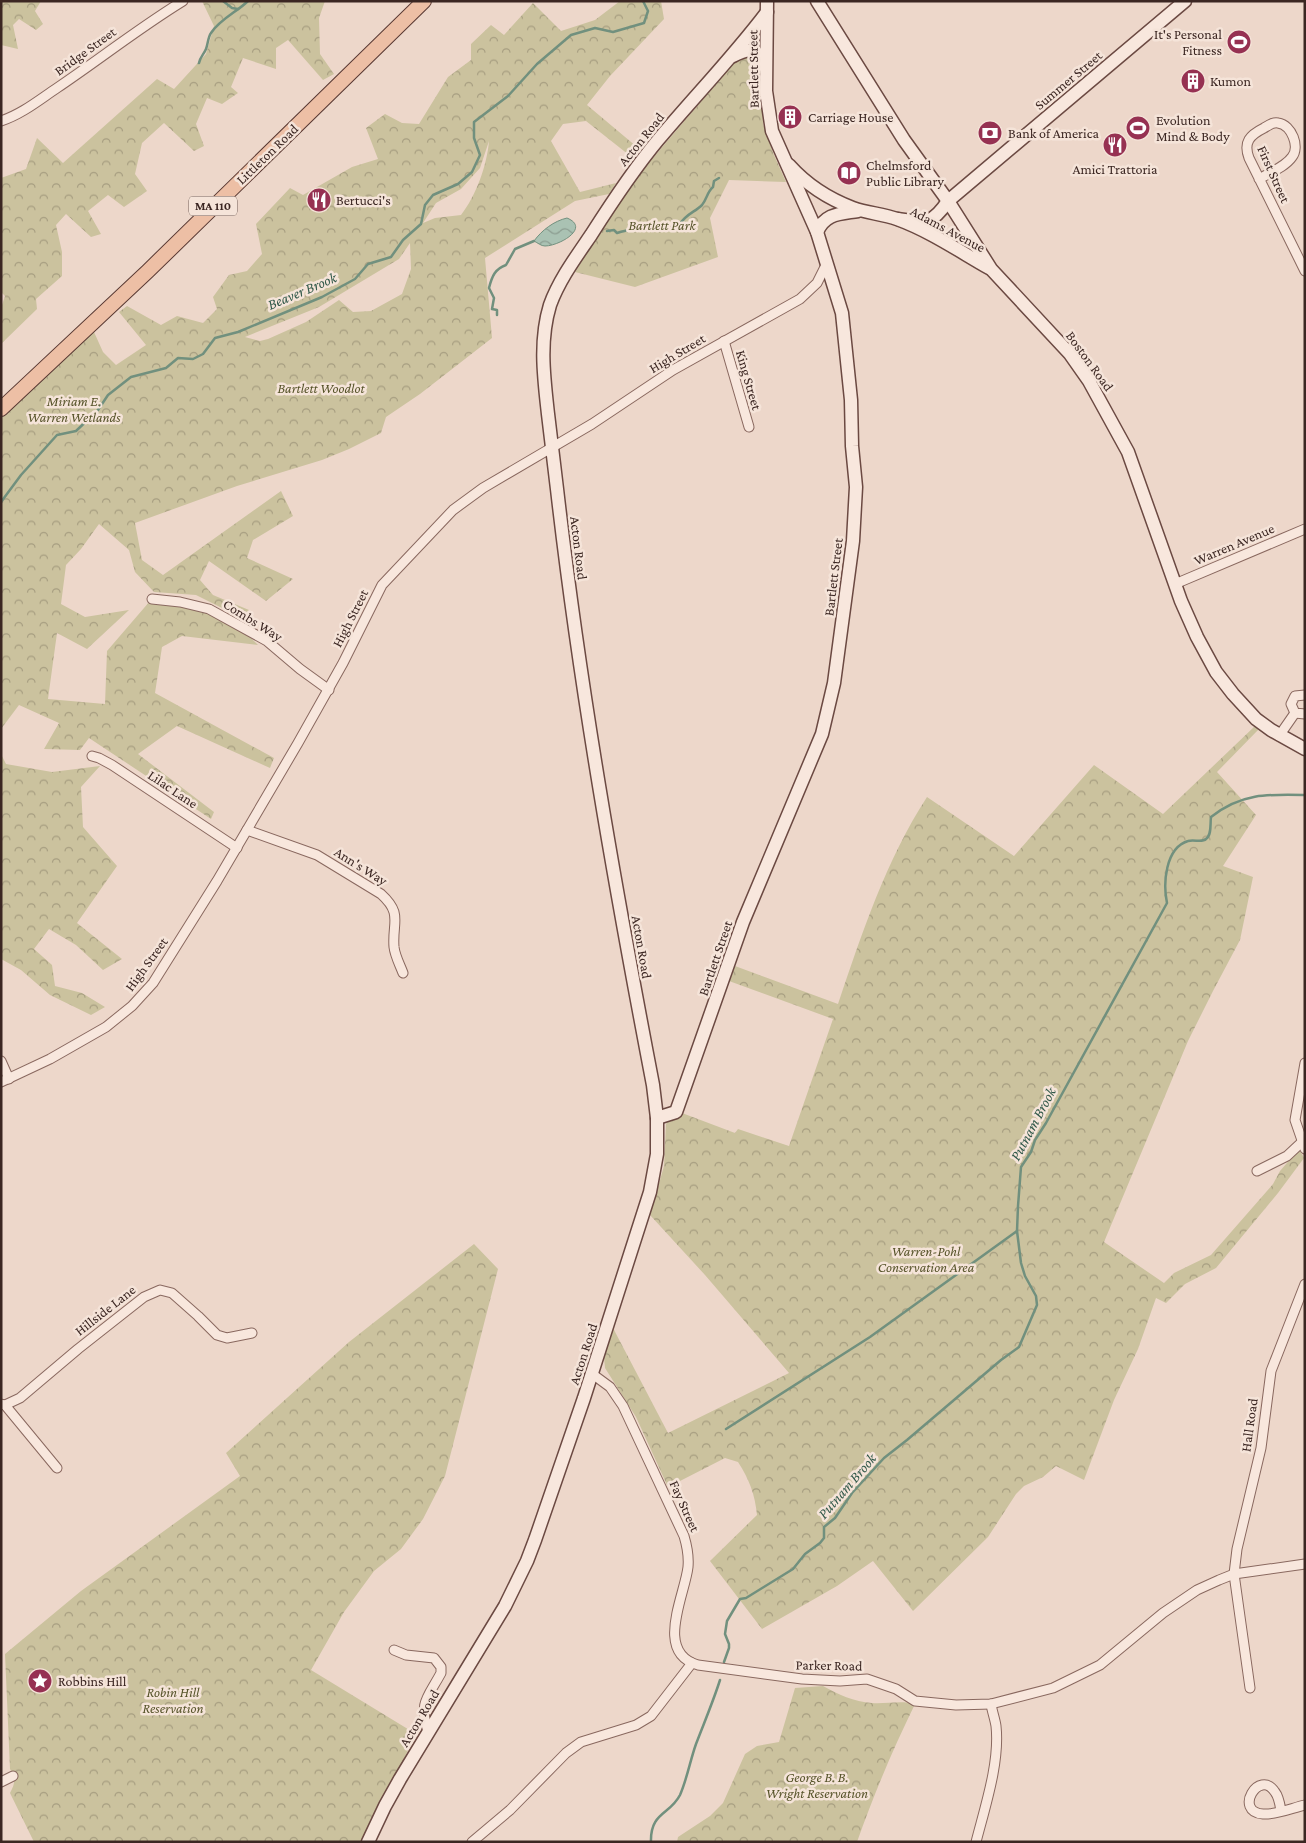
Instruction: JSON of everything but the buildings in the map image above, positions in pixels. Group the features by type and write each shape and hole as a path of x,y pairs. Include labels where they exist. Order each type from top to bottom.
{"main road":[{"name":"Littleton Road","path":"1,409 148,271 424,1"},
{"name":"Boston Road","path":"817,1 876,97 931,180 948,201 990,269 1070,354 1089,381 1128,452 1175,584 1197,637 1216,672 1250,713 1280,736 1305,749"},
{"name":"Summer Street","path":"934,218 948,201 1184,1"},
{"name":"Acton Road","path":"368,1842 385,1806 489,1633 516,1584 538,1532 592,1373 650,1192 657,1154 657,1118 653,1085 614,881 584,698 552,446 543,358 544,329 551,304 560,283 628,178 663,134 729,59 767,7"},
{"name":"Bartlett Street","path":"657,1118 676,1112 743,922 822,734 834,683 853,542 856,487 842,313 817,232 791,176 788,163 772,131 766,91 767,7"},
{"name":"Acton Road","path":"729,59 741,52 753,51 762,58 767,70"},
{"name":"Adams Avenue","path":"788,163 801,178 817,190 851,208 898,220 934,236 990,269"},
{"path":"898,220 920,223 934,218 938,198 931,180"},
{"path":"817,232 821,223 829,217 862,211"}],"street":[{"name":"Bridge Street","path":"1,122 15,116 79,73 144,25 184,1"},
{"name":"First Street","path":"1260,179 1292,157 1296,146 1295,140 1285,125 1271,124 1254,133 1247,142 1246,150 1249,158 1305,271"},
{"name":"High Street","path":"5,1081 50,1060 91,1036 132,1006 162,970 247,830 328,690 382,585 453,510 483,488 592,424 672,370 800,299 817,282 827,263"},
{"name":"King Street","path":"724,341 749,427"},
{"name":"Warren Avenue","path":"1175,584 1305,529"},
{"name":"Combs Way","path":"152,599 180,602 209,609 267,641 328,690"},
{"path":"1280,736 1300,713 1291,707 1291,701 1298,694 1305,694"},
{"name":"Lilac Lane","path":"92,756 112,765 236,848"},
{"name":"Ann's Way","path":"247,830 317,855 381,894 389,902 396,915 394,948 403,974"},
{"path":"1,1061 5,1081"},
{"path":"1256,1171 1303,1146 1295,1117 1305,1063"},
{"name":"Hall Road","path":"1250,1688 1234,1574 1237,1549 1261,1448 1271,1371 1305,1284"},
{"name":"Hillside Lane","path":"3,1404 20,1398 93,1336 154,1291 167,1290 172,1293 221,1337 233,1337 252,1333"},
{"name":"Fay Street","path":"592,1373 610,1387 623,1406 684,1536 688,1552 688,1569 674,1634 680,1652 684,1658 692,1663"},
{"path":"3,1404 57,1468"},
{"name":"Parker Road","path":"692,1663 802,1680 840,1681 867,1679 896,1689 915,1701 956,1705 991,1704 1053,1688 1093,1669 1170,1608 1196,1590 1234,1574 1305,1564"},
{"path":"394,1650 406,1655 434,1658 441,1667 441,1672 424,1704 424,1717 428,1732"},
{"path":"472,1842 510,1810 566,1754 582,1742 636,1725 651,1716 692,1663"},
{"path":"976,1842 990,1784 995,1753 996,1727 991,1704"},
{"path":"1,1782 13,1776"},
{"path":"1281,1811 1305,1806"}],"green space":[{"path":"1,1 41,1 35,11 43,24 36,30 19,19 13,25 18,49 1,45"},
{"path":"202,1 325,1 319,18 320,54 334,74 323,80 288,40 276,48 276,69 243,58 231,87 238,93 222,104 207,98 196,124 204,146 194,151 164,123 142,143 135,174 147,191 124,207 108,195 88,211 101,234 91,237 66,214 56,225 62,252 62,276 36,299 37,309 1,344 1,308 5,296 1,292 1,178 26,169 37,138 63,163 157,79 174,89 206,54 214,26"},
{"path":"620,1 661,1 664,19 610,76 587,105 637,147 629,155 586,121 563,124 551,141 580,192 616,183 609,194 575,201 485,258 492,338 420,394 386,417 381,433 322,460 237,486 135,523 142,560 163,575 281,491 293,516 253,540 247,558 293,579 266,601 209,561 200,580 213,595 249,610 244,619 196,595 154,592 135,572 129,550 99,524 81,549 66,565 61,604 85,617 129,610 87,649 57,633 48,699 105,704 107,651 150,601 209,609 241,628 258,645 182,636 162,647 155,693 274,758 270,768 177,726 138,754 214,812 211,819 89,738 80,750 44,749 59,723 19,705 1,729 1,409 85,331 89,336 94,332 103,352 116,365 146,345 119,312 127,306 161,325 177,316 203,323 217,309 213,297 229,275 247,271 262,254 256,224 290,188 303,195 352,167 378,159 366,128 385,114 402,123 419,124 448,77 471,60 471,44 491,25 504,35 533,3 561,31 595,20","holes":["489,141 480,180 461,215 435,218 423,223 436,203 461,189 480,168","410,243 411,269 402,294 371,311 353,312 339,300 306,322 268,339 260,341 245,337 319,307 399,259"]},
{"name":"Bartlett Park","path":"752,55 761,69 763,124 786,182 729,180 710,218 718,257 635,287 575,272 624,194 640,173 739,57"},
{"name":"Warren-Pohl Conservation Area","path":"1255,726 1259,729 1217,772 1256,815 1223,866 1253,877 1240,940 1188,1041 1104,1242 1164,1283 1174,1273 1211,1255 1273,1184 1280,1171 1299,1149 1304,1158 1278,1193 1216,1268 1185,1284 1166,1303 1156,1298 1138,1349 1114,1400 1084,1480 1056,1466 1043,1477 1024,1486 1016,1494 988,1537 913,1611 873,1561 837,1586 762,1629 710,1561 757,1515 753,1493 742,1468 738,1462 725,1458 680,1481 667,1485 636,1417 605,1368 604,1357 613,1328 668,1433 789,1373 705,1275 650,1215 664,1166 666,1124 682,1113 735,1133 738,1129 789,1146 833,1019 729,981 735,966 838,1004 887,871 912,821 927,797 1014,856 1094,765 1163,814"},
{"path":"1,754 6,764 52,772 100,766 81,787 83,827 117,866 77,923 122,959 103,970 76,945 49,929 34,949 52,965 55,986 82,993 105,1007 91,1015 50,995 21,970 1,959"},
{"name":"Robin Hill Reservation","path":"474,1244 498,1269 445,1476 423,1519 401,1549 374,1571 344,1612 311,1670 416,1734 363,1842 34,1842 10,1793 14,1781 10,1769 5,1654 81,1591 240,1476 226,1453 349,1342"},
{"name":"George B. B. Wright Reservation","path":"823,1686 840,1695 859,1701 915,1704 884,1772 857,1842 677,1842 678,1837 710,1816 723,1803 745,1754 757,1746 779,1742 795,1688"}],"water":[{"path":"567,218 574,222 576,227 570,236 558,243 544,246 534,241 557,221"}],"waterway":[{"path":"223,1 232,8 238,9"},
{"path":"199,63 210,35 215,28 248,1"},
{"name":"Beaver Brook","path":"1,502 21,475 57,435 76,431 98,410 108,395 131,377 166,368 178,358 193,359 203,354 215,338 238,332 322,297 355,279 368,264 391,257 403,240 421,224 425,205 433,195 458,184 472,172 480,155 474,138 474,122 508,96 537,64 571,35 595,28 613,32 644,23 648,11 643,1"},
{"path":"607,231 614,230 617,233 627,230 644,230 658,224 666,227 680,224 702,205 713,187 714,181 719,178"},
{"path":"497,315 497,310 492,309 494,298 489,288 493,277 499,269 506,265 515,249 534,241"},
{"name":"Putnam Brook","path":"724,1662 729,1648 725,1634 727,1621 740,1599 746,1598 793,1569 805,1554 820,1543 824,1538 824,1527 835,1518 852,1493 884,1458 1019,1347 1037,1305 1036,1296 1025,1276 1021,1263 1017,1231 1021,1167 1167,903 1165,886 1167,868 1174,851 1188,841 1202,841 1206,839 1210,832 1211,817 1233,803 1267,795 1305,795"},
{"path":"726,1429 870,1337 1017,1231"},
{"name":"Putnam Brook","path":"651,1842 652,1832 657,1819 676,1802 680,1795 696,1744 720,1680"}],"place":[{"name":"It's Personal Fitness","path":"1239,42"},
{"name":"Kumon","path":"1193,81"},
{"name":"Carriage House","path":"790,117"},
{"name":"Evolution Mind & Body","path":"1138,128"},
{"name":"Bank of America","path":"990,133"},
{"name":"Amici Trattoria","path":"1115,145"},
{"name":"Chelmsford Public Library","path":"849,173"},
{"name":"Bertucci's","path":"319,200"},
{"name":"Robbins Hill","path":"40,1681"}],"park label":[{"name":"Bartlett Woodlot","path":"321,388"},
{"name":"Miriam E. Warren Wetlands","path":"74,410"}]}
